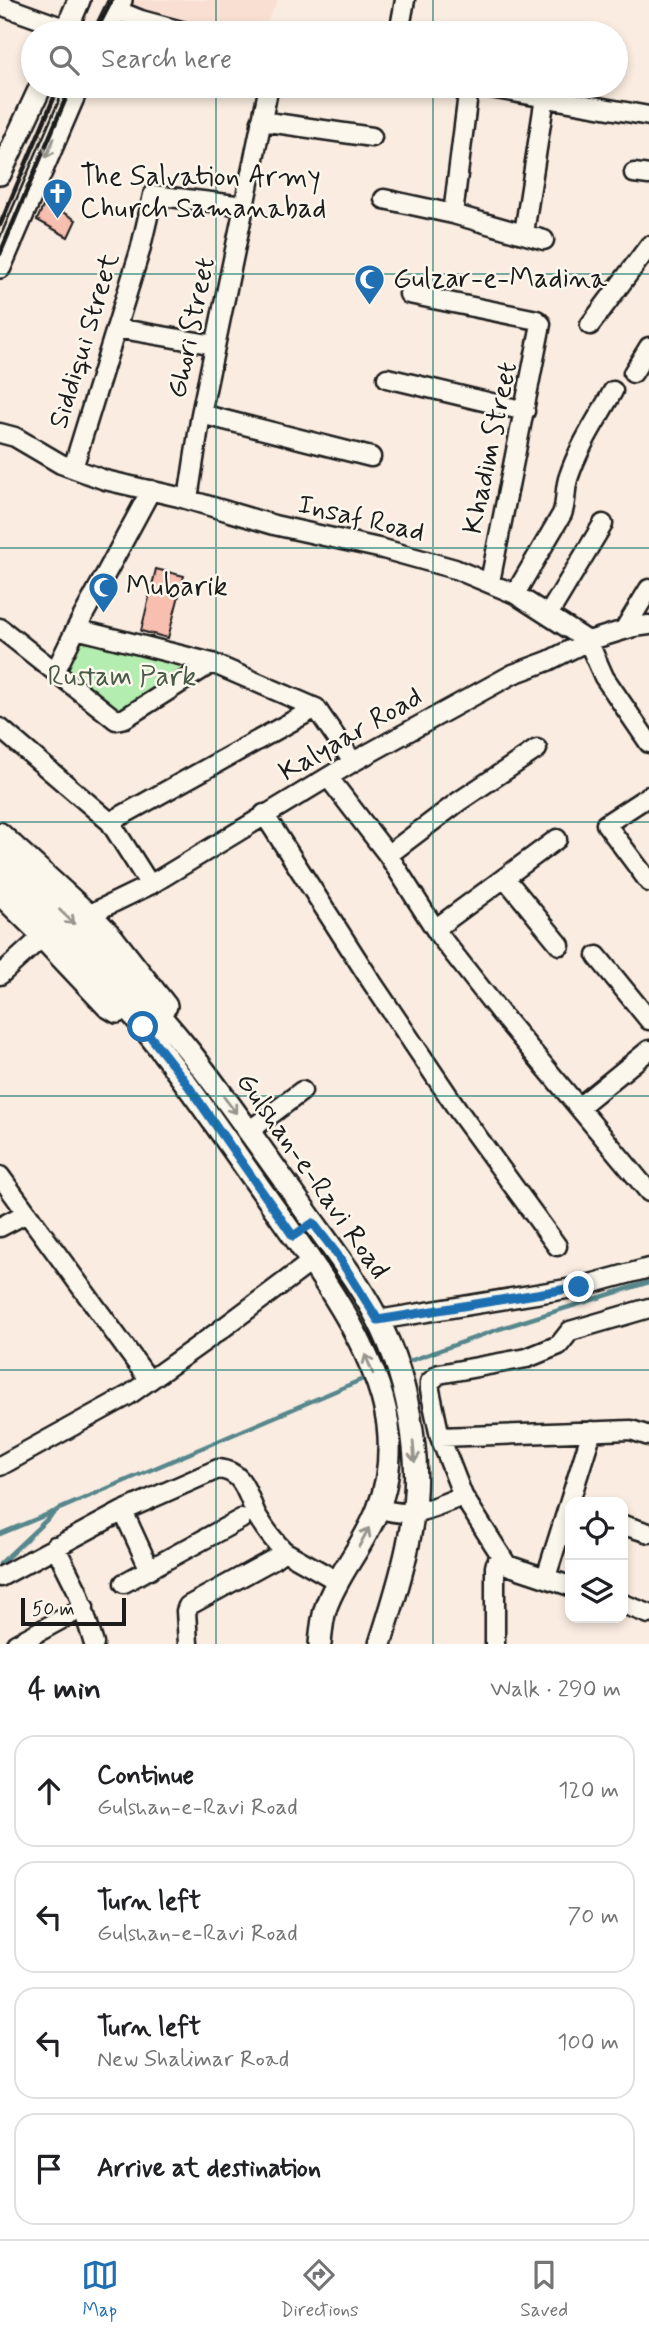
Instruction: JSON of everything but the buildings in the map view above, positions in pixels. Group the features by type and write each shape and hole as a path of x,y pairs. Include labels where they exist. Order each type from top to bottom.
{"main road":[{"path":"70,21 79,0"},
{"path":"110,21 119,5"},
{"path":"0,174 35,98"},
{"path":"0,267 73,98"},
{"name":"Gulshan-e-Ravi Road","path":"0,853 75,924 189,1051 336,1253 380,1325 402,1385 414,1446 412,1515 400,1577 380,1644"},
{"name":"Gulshan-e-Ravi Road","path":"0,875 62,934 143,1027 182,1077 311,1262 357,1336 380,1393 389,1437 386,1476 378,1508 326,1608 320,1644"},
{"path":"90,914 112,937 179,1023 189,1051"},
{"path":"42,937 107,1006 143,1027"},
{"path":"293,1236 313,1223"}],"street":[{"path":"401,21 405,0"},
{"path":"0,5 41,21"},
{"path":"119,5 145,21"},
{"name":"Ghori Street","path":"188,499 201,414 266,98"},
{"path":"453,214 468,98"},
{"path":"524,233 545,98"},
{"path":"550,98 649,116"},
{"path":"261,121 372,137"},
{"name":"Siddiqui Street","path":"73,468 140,251 153,195 244,206"},
{"path":"384,199 453,214 544,240"},
{"path":"590,325 649,246"},
{"name":"Khadim Street","path":"410,294 537,320 541,324 490,582"},
{"path":"116,328 215,345"},
{"path":"633,373 649,347"},
{"path":"387,378 525,411"},
{"path":"516,594 566,506 568,477 613,391"},
{"path":"201,414 371,457"},
{"name":"Insaf Road","path":"0,433 15,437 61,464 105,480 188,499 274,525 431,562 490,582 516,594 588,641"},
{"path":"56,670 151,490"},
{"path":"548,615 603,524"},
{"path":"624,630 649,589"},
{"name":"Kalyaar Road","path":"90,914 150,885 353,762 513,674 548,661 588,641 649,625"},
{"path":"0,628 116,720 125,718 212,663"},
{"path":"76,629 212,663 316,708 353,762"},
{"path":"588,641 604,677 649,744"},
{"path":"110,822 316,708"},
{"path":"0,728 110,822 150,885"},
{"path":"387,855 458,802 537,749"},
{"path":"328,777 387,855 435,929 500,1014 649,1192"},
{"path":"649,796 606,824 649,882"},
{"path":"264,814 460,1113 557,1246"},
{"path":"0,832 90,914"},
{"path":"435,929 557,839"},
{"path":"505,878 560,945"},
{"path":"0,895 42,937 0,975"},
{"path":"597,956 649,1020"},
{"path":"579,1107 649,1050"},
{"path":"249,1131 302,1091"},
{"path":"0,1176 149,1380"},
{"path":"0,1227 27,1213"},
{"path":"1,1463 117,1401 219,1331 311,1262"},
{"path":"380,1325 579,1287 649,1268"},
{"path":"565,1584 513,1567 502,1559 463,1496 440,1437 429,1390 430,1382 439,1374 527,1358 559,1345 570,1331 649,1308"},
{"path":"440,1437 631,1430 649,1436"},
{"path":"547,1577 592,1431"},
{"path":"0,1577 123,1511 218,1469 227,1470 239,1477 262,1525 284,1551 339,1582"},
{"path":"378,1508 394,1514 412,1515 463,1496"},
{"path":"123,1511 150,1570"},
{"path":"124,1583 241,1519"},
{"path":"628,1527 649,1533"},
{"path":"55,1546 84,1607 94,1644"},
{"path":"188,1644 188,1606 284,1551"},
{"path":"495,1644 495,1567 502,1559"},
{"path":"628,1606 649,1614"},
{"path":"16,1644 84,1607"}],"shaded area":[{"path":"120,0 278,0 267,21 125,21 112,18"}],"green space":[{"name":"Rustam Park","path":"79,630 212,663 125,718 56,670"}],"waterway":[{"path":"404,1363 499,1329 649,1282"},
{"path":"0,1564 57,1510 370,1376"},
{"path":"0,1534 53,1512"}],"railway":[{"path":"101,21 112,0"},
{"path":"0,225 54,98"},
{"path":"0,254 66,98"}],"place":[{"name":"The Salvation Army Church Samanabad","path":"57,220"},
{"name":"Gulzar-e-Madina","path":"370,306"},
{"name":"Mubarik","path":"103,614"}],"route":[{"path":"143,1027 182,1077 293,1236 313,1223 336,1253 378,1320 579,1287"}]}
